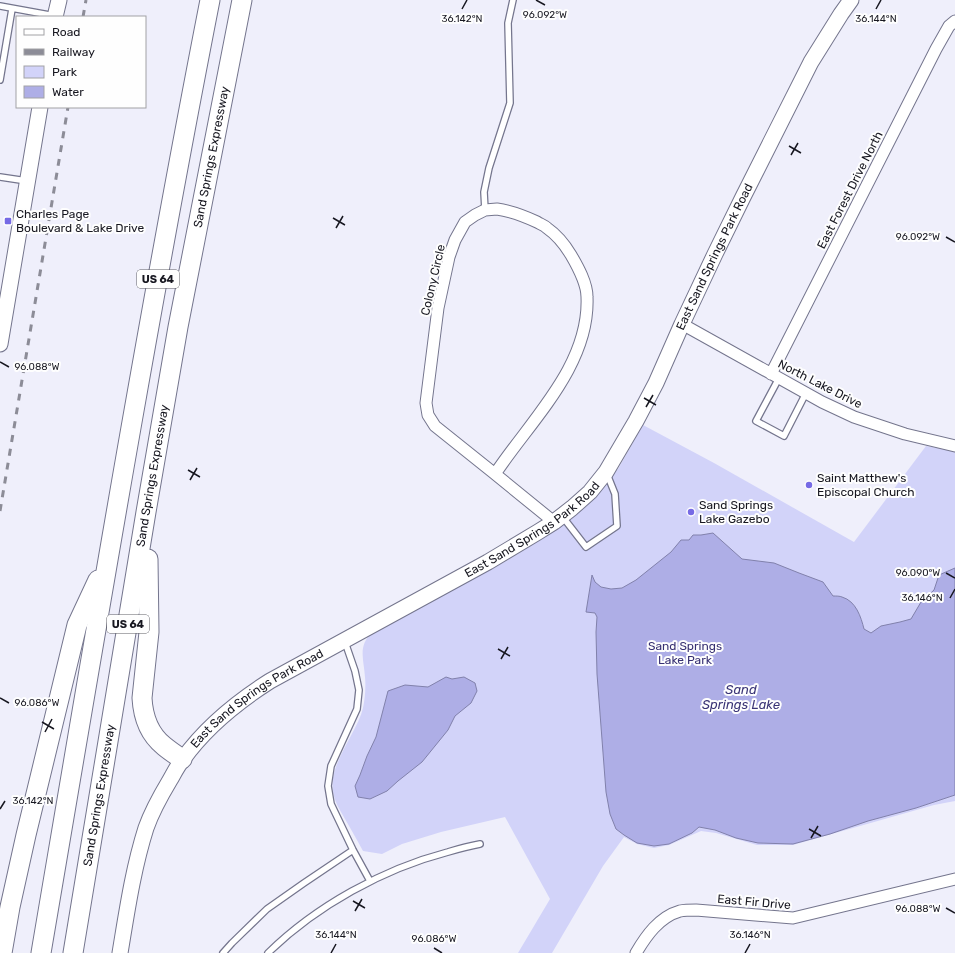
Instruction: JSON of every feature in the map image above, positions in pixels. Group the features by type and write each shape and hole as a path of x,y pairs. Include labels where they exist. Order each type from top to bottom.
{"highway":[{"name":"US 64","path":"41,953 108,559 184,130 210,0"},
{"name":"Sand Springs Expressway","path":"74,953 146,512 178,328 242,0"},
{"path":"146,512 149,632 142,698 143,708 145,718 153,733 163,746 182,759"},
{"path":"2,953 10,907 26,834 77,625 108,559"}],"street":[{"path":"55,16 59,0"},
{"name":"East Sand Springs Park Road","path":"120,953 132,885 146,827 161,795 182,759 203,734 224,714 270,681 488,562 558,519 590,492 606,472 656,383 682,324 743,197 811,62 851,0"},
{"name":"East Forest Drive North","path":"775,376 936,49 949,26 955,21"},
{"path":"0,344 40,108"},
{"name":"Colony Circle","path":"495,474 548,402 576,353 586,317 588,296 579,270 558,237 546,227 509,210 497,208 485,210 465,222 455,240 449,257 438,308 426,403 428,415 435,426 495,474 558,519"},
{"name":"North Lake Drive","path":"682,324 822,402 854,417 905,434 955,446"},
{"name":"East Fir Drive","path":"636,953 645,937 654,927 668,916 681,911 696,910 793,918 955,878"}],"lane":[{"path":"485,210 484,192 489,168 510,103 508,23 513,0"},
{"path":"0,6 50,16"},
{"path":"0,80 12,9"},
{"path":"0,177 28,181"},
{"path":"775,376 756,421 784,436 806,393"},
{"path":"558,519 586,547 617,526 615,494 606,472"},
{"path":"344,640 355,671 359,690 358,709 331,766 328,786 331,804 370,881"},
{"path":"268,953 282,939 307,919 370,881 427,857 480,844"},
{"path":"223,953 268,909 353,850"}],"green space":[{"name":"Sand Springs Lake Park","path":"643,425 854,542 926,446 955,451 955,801 934,805 793,845 757,845 716,833 701,831 669,845 654,848 637,844 624,837 603,866 552,953 518,953 550,899 505,817 441,832 402,844 382,854 363,851 338,805 333,791 335,771 344,749 360,718 364,704 365,685 363,647 368,637 373,632 508,560 554,531 618,469"}],"water":[{"name":"Sand Springs Lake","path":"713,533 742,559 774,563 823,582 833,596 847,599 851,602 857,610 864,629 871,633 881,626 911,619 921,602 934,590 939,575 955,568 955,795 793,844 758,843 736,838 715,830 699,827 692,833 669,844 654,846 637,843 616,829 610,814 606,792 597,674 597,617 595,613 586,612 592,575 595,582 601,587 611,589 622,588 636,580 671,552 681,540 689,540 693,535"},
{"path":"446,677 452,679 464,677 475,683 477,691 471,703 455,716 448,730 422,762 387,791 370,799 358,797 355,786 376,737 388,691 405,685 428,687"}],"railway":[{"path":"83,16 86,0"},
{"path":"0,511 68,108"}],"place":[{"name":"Charles Page Boulevard & Lake Drive","path":"8,221"},
{"name":"Saint Matthew's Episcopal Church","path":"809,485"},
{"name":"Sand Springs Lake Gazebo","path":"691,512"}]}
